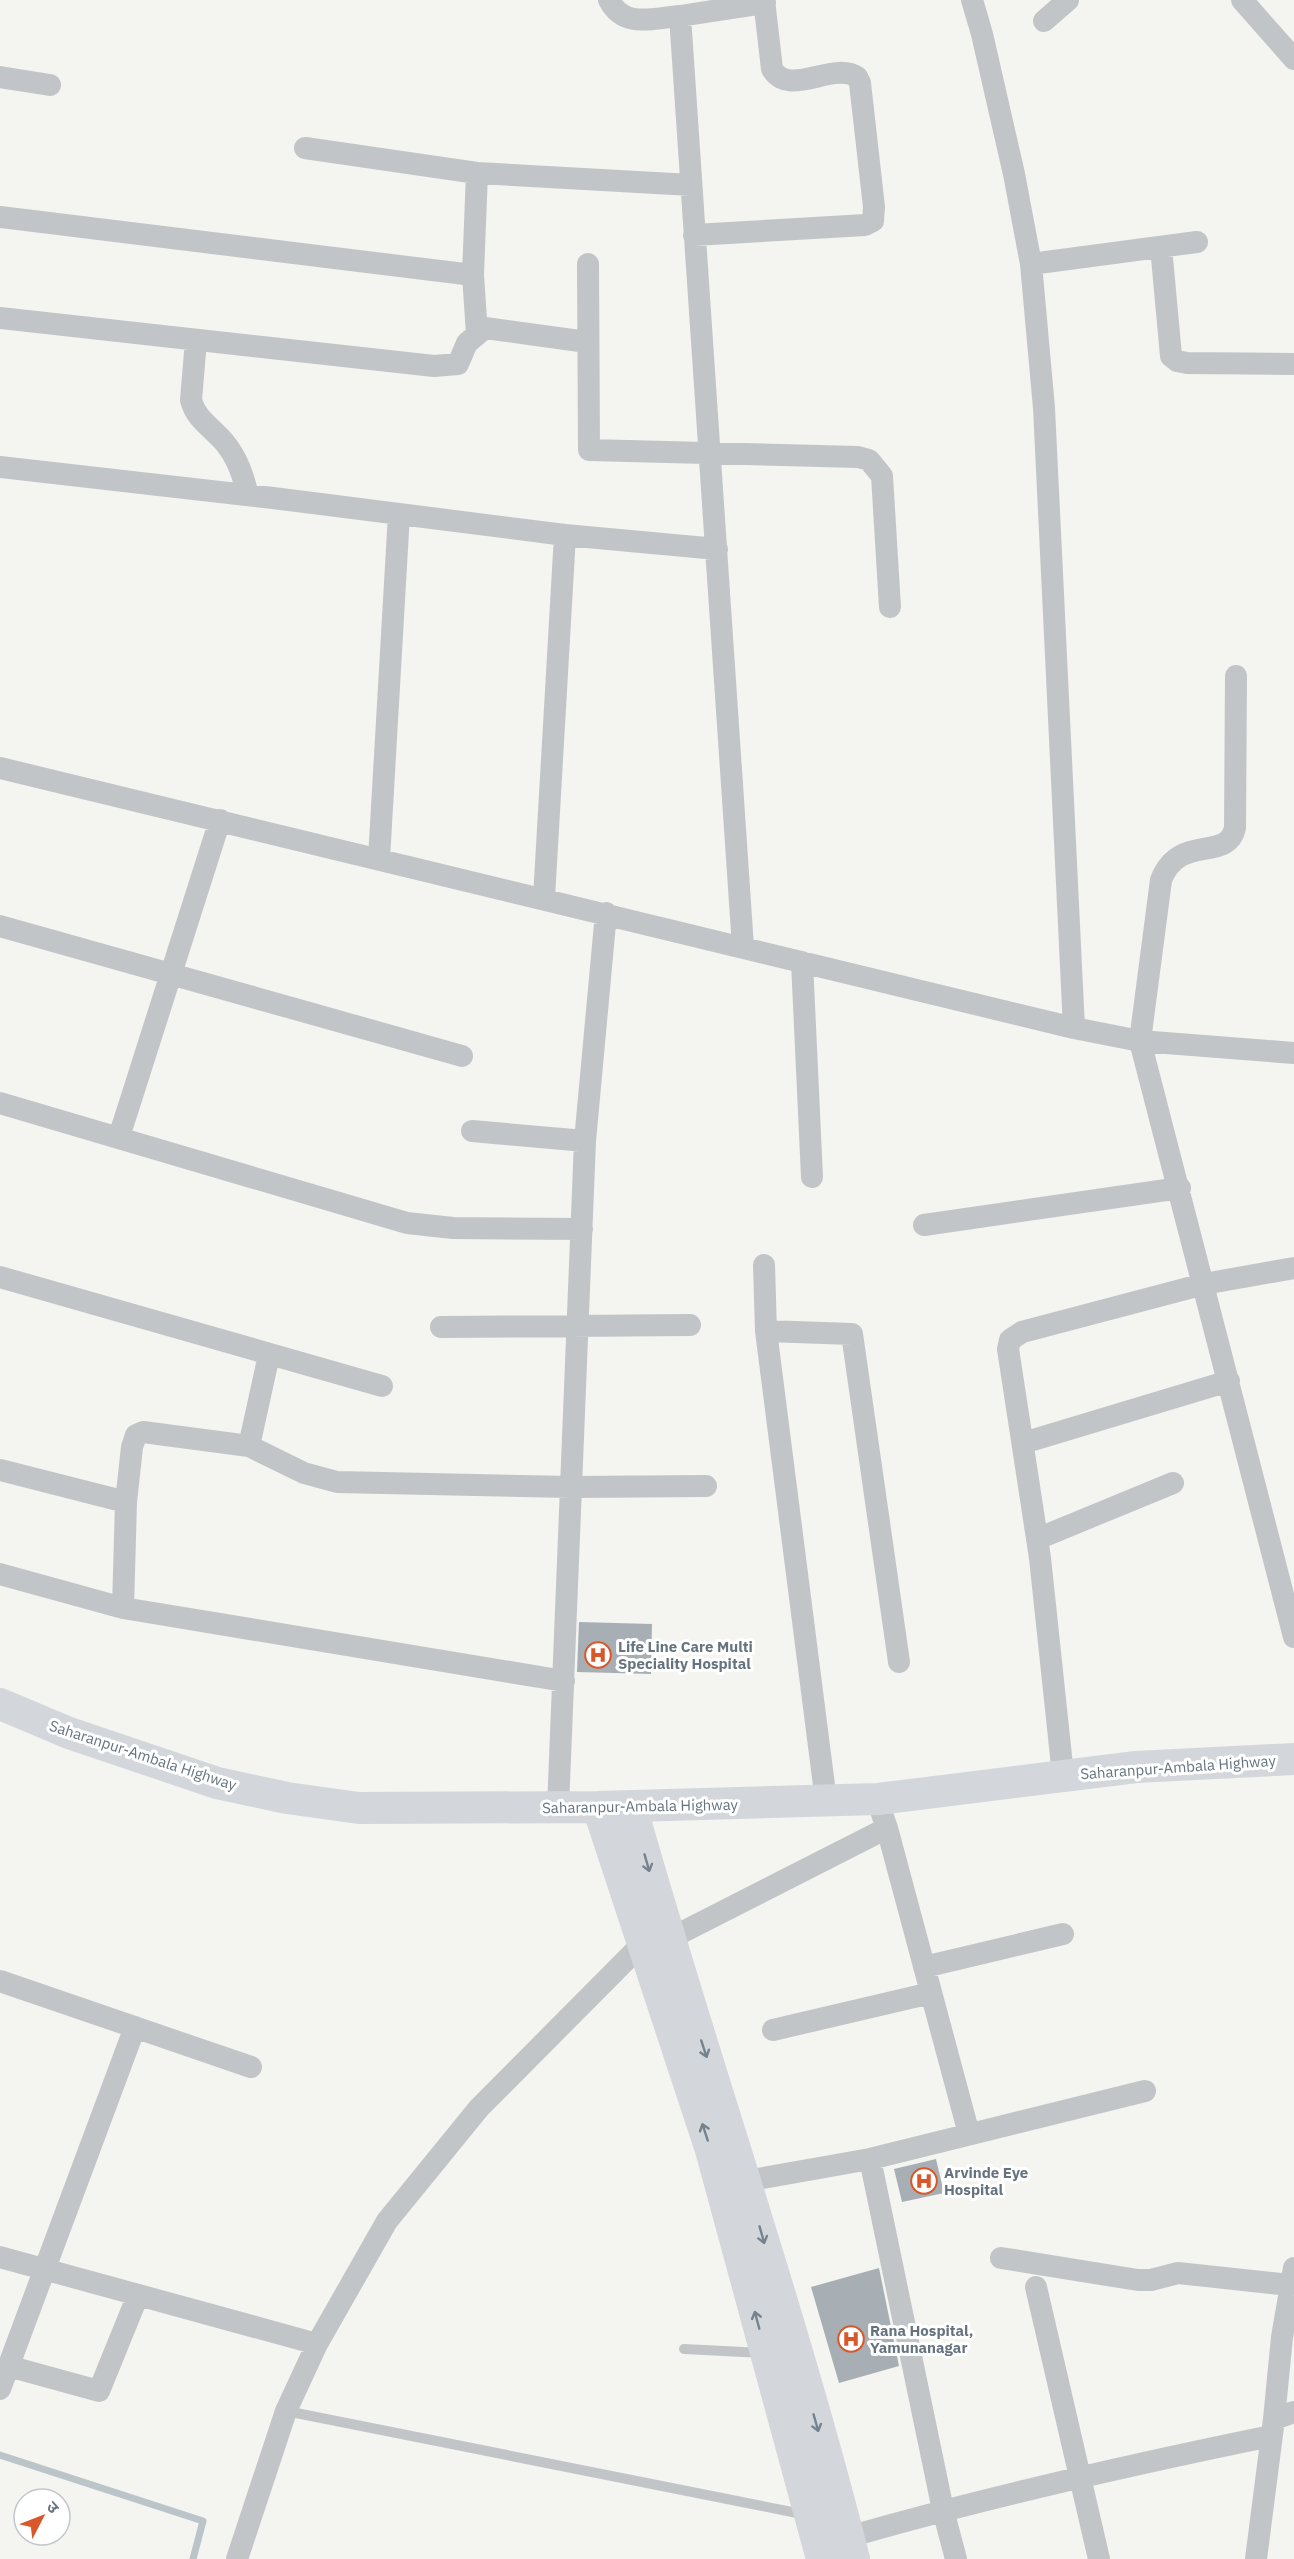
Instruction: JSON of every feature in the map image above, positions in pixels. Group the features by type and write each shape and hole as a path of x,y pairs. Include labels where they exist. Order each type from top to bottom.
{"main road":[{"name":"Saharanpur-Ambala Highway","path":"0,1704 69,1733 217,1783 287,1798 359,1808 558,1808 826,1801 882,1813 1063,1775 1136,1767 1294,1760"},
{"path":"632,1806 656,1941 822,2559"},
{"path":"598,1807 656,1941 746,2181 851,2548"}],"street":[{"path":"609,0 615,11 628,20 680,16 765,1 772,69 776,76 782,80 793,80 845,73 857,77 860,83 873,196 873,221 865,225 694,235"},
{"path":"972,0 1011,162 1031,264 1044,408 1074,1028"},
{"path":"1044,21 1068,0"},
{"path":"1242,0 1294,59"},
{"path":"680,16 743,947"},
{"path":"0,77 50,85"},
{"path":"305,148 477,173 691,185"},
{"path":"477,173 473,275 477,334"},
{"path":"0,217 473,275"},
{"path":"1031,264 1197,242"},
{"path":"1161,247 1171,356 1187,363 1294,364"},
{"path":"588,264 589,450 858,457 868,460 882,476 890,608"},
{"path":"0,318 450,366 458,364 467,343 485,328 588,342"},
{"path":"196,340 191,400 193,407 196,415 224,442 234,456 248,495"},
{"path":"0,466 565,535 717,549"},
{"path":"379,859 399,513"},
{"path":"544,898 565,535"},
{"path":"1236,676 1235,828 1233,838 1226,844 1187,851 1166,868 1161,880 1140,1041 1180,1188 1294,1637"},
{"path":"0,768 1074,1028 1140,1041 1294,1053"},
{"path":"119,1137 219,820"},
{"path":"558,1808 585,1141 606,913"},
{"path":"0,926 462,1056"},
{"path":"802,962 812,1177"},
{"path":"0,1103 406,1223 453,1228 582,1229"},
{"path":"472,1131 585,1141"},
{"path":"924,1225 1180,1188"},
{"path":"764,1265 766,1331 826,1801"},
{"path":"1063,1775 1037,1539 1008,1349 1010,1340 1015,1334 1204,1284 1294,1268"},
{"path":"0,1277 382,1386"},
{"path":"441,1327 690,1325"},
{"path":"766,1331 852,1334 899,1662"},
{"path":"249,1446 268,1355"},
{"path":"1023,1443 1229,1381"},
{"path":"123,1608 126,1502 132,1447 136,1435 142,1432 249,1446 304,1473 338,1482 572,1487 706,1486"},
{"path":"0,1470 126,1502"},
{"path":"1037,1539 1173,1483"},
{"path":"0,1574 123,1608 564,1681"},
{"path":"237,2559 286,2411 317,2344 387,2221 479,2108 656,1941 882,1813 969,2134"},
{"path":"924,1967 1063,1934"},
{"path":"0,1981 251,2067"},
{"path":"773,2030 932,1993"},
{"path":"0,2389 135,2027"},
{"path":"746,2181 870,2159 1145,2091"},
{"path":"870,2159 943,2510 956,2559"},
{"path":"0,2258 317,2344"},
{"path":"1001,2258 1138,2280 1151,2280 1178,2273 1292,2277 1282,2337 1280,2422 1256,2559"},
{"path":"1036,2287 1078,2477 1099,2559"},
{"path":"8,2366 99,2391 138,2295"},
{"path":"851,2548 943,2510 1078,2477 1280,2422"}],"lane":[{"path":"684,2349 766,2353"},
{"path":"286,2411 810,2516"}],"building":[{"path":"579,1622 652,1624 651,1674 577,1672"},
{"path":"936,2159 944,2193 902,2202 894,2169"},
{"path":"879,2268 899,2366 839,2383 811,2287"}],"waterway":[{"path":"0,2455 203,2521 193,2559"}],"place":[{"name":"Life Line Care Multi Speciality Hospital","path":"598,1655"},
{"name":"Arvinde Eye Hospital","path":"924,2181"},
{"name":"Rana Hospital, Yamunanagar","path":"851,2339"}]}
